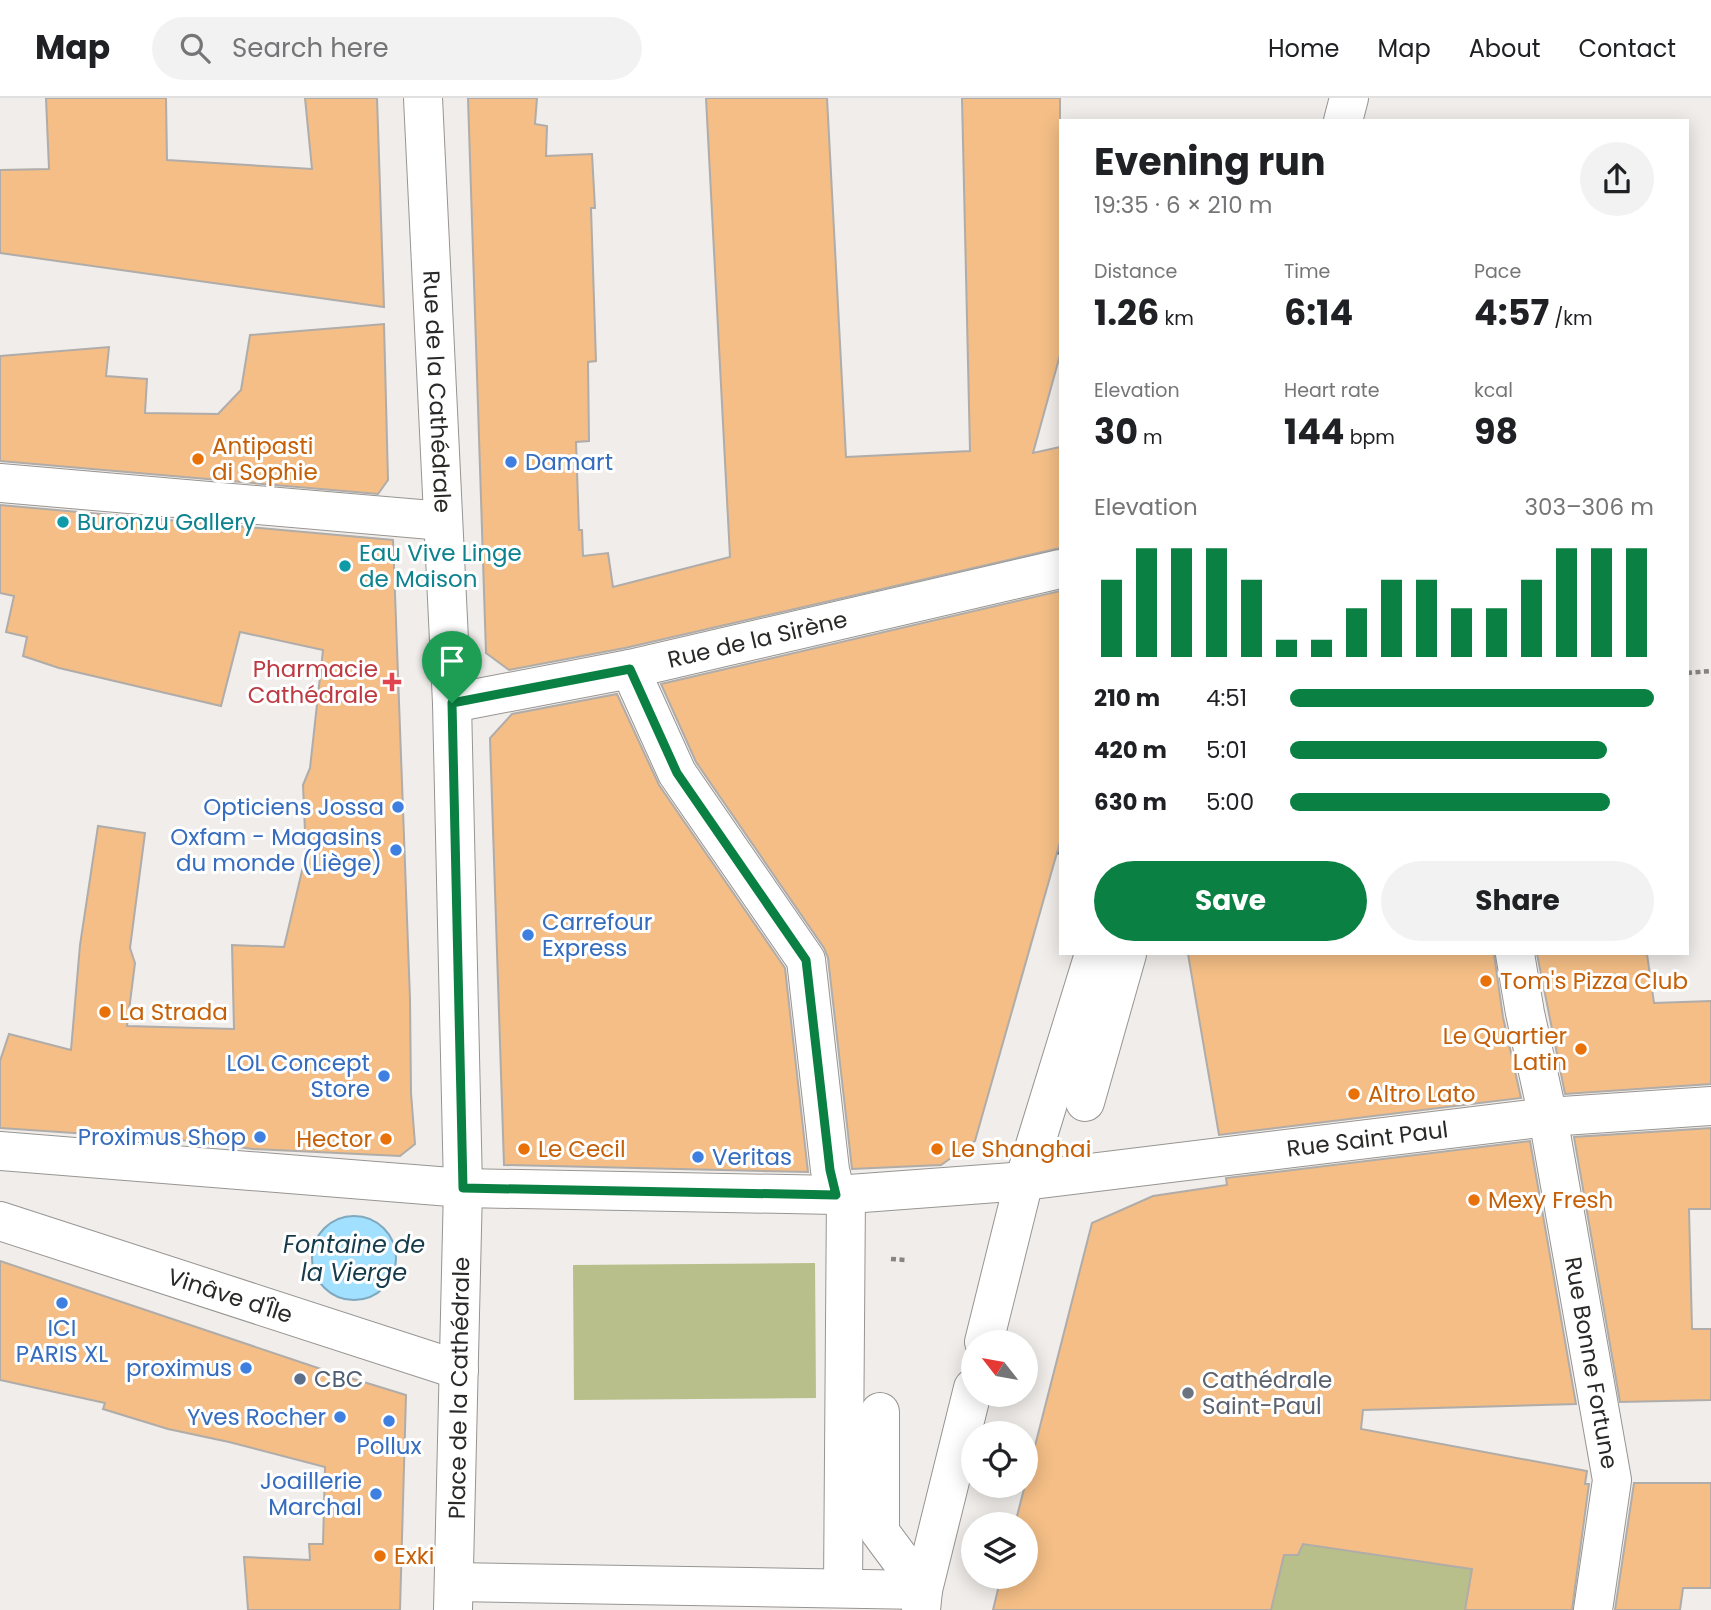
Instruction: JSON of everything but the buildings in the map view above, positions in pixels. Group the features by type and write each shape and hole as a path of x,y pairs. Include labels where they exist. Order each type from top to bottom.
{"street":[{"name":"Rue de la Cathédrale","path":"423,98 452,703 463,1188"},
{"path":"1344,119 1349,98"},
{"path":"0,483 443,521"},
{"name":"Rue de la Sirène","path":"452,703 630,669 1059,569"},
{"path":"630,669 677,773 806,960 837,1186 844,1588"},
{"path":"987,1330 1024,1181 1094,955"},
{"path":"1085,1102 1127,955"},
{"name":"Rue Bonne Fortune","path":"1515,955 1548,1117 1612,1480 1593,1610"},
{"name":"Rue Saint Paul","path":"1024,1181 1548,1117 1711,1106"},
{"path":"0,1151 463,1188 837,1186 1024,1181"},
{"name":"Place de la Cathédrale","path":"463,1188 453,1596 844,1588 922,1600"},
{"name":"Vinâve d'Île","path":"0,1221 459,1370"},
{"path":"922,1600 968,1407"},
{"path":"880,1412 880,1532 922,1600"}],"path":[{"path":"1689,673 1711,671"}],"green space":[{"path":"815,1263 816,1398 574,1400 573,1265"},
{"path":"1303,1544 1472,1569 1465,1610 1271,1610 1284,1555 1298,1555"}],"water":[{"name":"Fontaine de la Vierge","path":"354,1216 377,1223 389,1235 396,1258 389,1281 377,1293 354,1300 331,1293 319,1281 312,1258 319,1235 331,1223"}],"place":[{"name":"Antipasti di Sophie","path":"198,459"},
{"name":"Damart","path":"511,462"},
{"name":"Buronzu Gallery","path":"63,522"},
{"name":"Eau Vive Linge de Maison","path":"345,566"},
{"name":"Pharmacie Cathédrale","path":"392,682"},
{"name":"Opticiens Jossa","path":"398,807"},
{"name":"Oxfam - Magasins du monde (Liège)","path":"396,850"},
{"name":"Carrefour Express","path":"528,935"},
{"name":"Tom's Pizza Club","path":"1486,981"},
{"name":"La Strada","path":"105,1012"},
{"name":"Le Quartier Latin","path":"1581,1049"},
{"name":"LOL Concept Store","path":"384,1076"},
{"name":"Altro Lato","path":"1354,1094"},
{"name":"Proximus Shop","path":"260,1137"},
{"name":"Hector","path":"386,1139"},
{"name":"Le Cecil","path":"524,1149"},
{"name":"Le Shanghai","path":"937,1149"},
{"name":"Veritas","path":"698,1157"},
{"name":"Mexy Fresh","path":"1474,1200"},
{"name":"ICI PARIS XL","path":"62,1303"},
{"name":"proximus","path":"246,1368"},
{"name":"CBC","path":"300,1379"},
{"name":"Cathédrale Saint-Paul","path":"1188,1393"},
{"name":"Yves Rocher","path":"340,1417"},
{"name":"Pollux","path":"389,1421"},
{"name":"Joaillerie Marchal","path":"376,1494"},
{"name":"Exki","path":"380,1556"}],"route":[{"path":"630,669 677,773 806,960 830,1170 836,1195 463,1188 452,703 630,669"}]}
